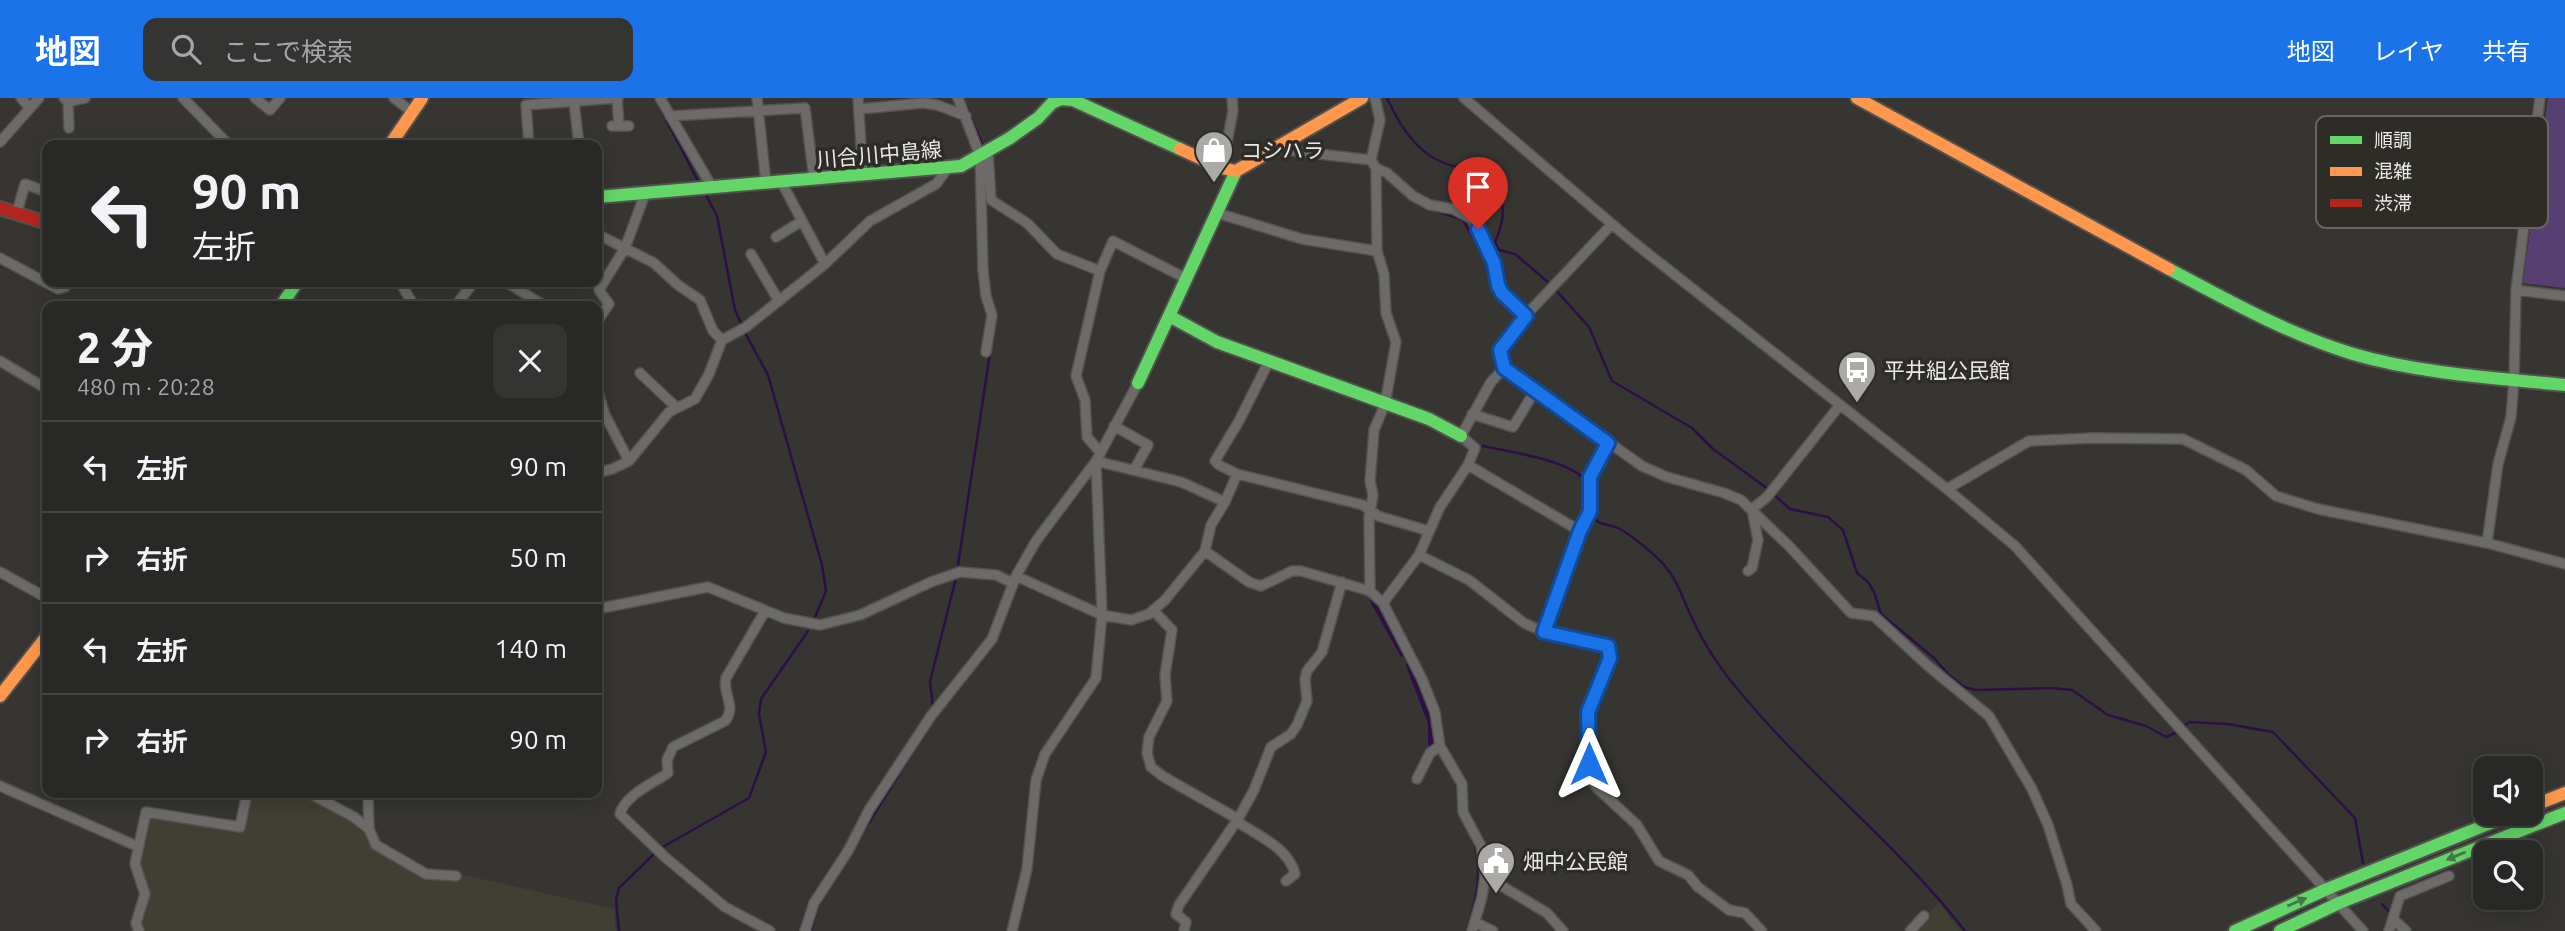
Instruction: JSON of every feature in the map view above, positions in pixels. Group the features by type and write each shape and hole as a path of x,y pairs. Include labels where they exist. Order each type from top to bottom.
{"main road":[{"path":"393,140 422,98"},
{"path":"1138,383 1171,317 1236,171 1362,98"},
{"path":"1857,98 2258,317 2320,343 2370,358 2565,385"},
{"name":"川合川中島線","path":"602,197 961,166 1038,118 1052,103 1061,99 1086,102 1222,168 1236,171"},
{"path":"0,208 42,221"},
{"path":"1171,317 1217,342 1429,419 1461,436"},
{"path":"0,696 42,642"},
{"path":"2543,802 2565,793"},
{"path":"2280,931 2339,903 2565,813"},
{"path":"2235,931 2326,889 2483,826"}],"street":[{"path":"21,98 30,108"},
{"path":"0,142 39,98"},
{"path":"69,128 66,100 85,98"},
{"path":"183,98 224,140"},
{"path":"256,98 270,110 280,98"},
{"path":"394,98 412,112"},
{"path":"529,140 526,105 617,98 620,126"},
{"path":"660,98 712,187"},
{"path":"757,98 766,183"},
{"path":"858,98 863,176"},
{"path":"958,98 984,154 991,200 1027,223 1056,254 1100,271"},
{"path":"1222,168 1233,110 1232,98"},
{"path":"1370,591 1369,517 1373,495 1370,481 1374,430 1385,404 1396,342 1386,313 1384,274 1377,251 1373,164 1380,120 1376,98"},
{"path":"1464,98 1612,224 2015,546 2363,931"},
{"path":"2538,116 2540,98"},
{"path":"574,102 578,140"},
{"path":"860,109 923,103 937,105 966,116"},
{"path":"670,116 805,108 814,179"},
{"path":"1276,149 1373,164 1413,196 1430,205 1453,208 1472,219 1494,263 1502,293 1526,316"},
{"path":"984,154 983,270 986,296 992,315 986,352"},
{"path":"602,471 629,461 669,412 695,399 709,374 722,341 746,327 825,264 870,221 936,184 948,168"},
{"path":"782,183 825,264"},
{"path":"17,212 25,184 42,190"},
{"path":"602,285 625,248 645,194"},
{"path":"1217,214 1302,239 1377,251"},
{"path":"776,237 802,221"},
{"path":"1612,224 1526,316 1500,350 1504,368 1642,466 1667,477 1741,500 1851,613 1874,616 1927,665 1989,716 2032,789 2048,825 2071,904 2096,931"},
{"path":"2487,543 2498,464 2511,417 2516,290 2524,228"},
{"path":"602,236 654,263 678,285 701,300 713,331 722,341"},
{"path":"1012,931 1027,869 1036,780 1045,754 1096,678 1102,615 1098,457 1087,437 1084,400 1076,376 1100,271 1113,241 1187,279"},
{"path":"751,254 779,301"},
{"path":"0,258 42,280"},
{"path":"459,301 470,287"},
{"path":"514,287 537,301"},
{"path":"601,287 599,290 609,304 602,314"},
{"path":"2516,290 2565,296"},
{"path":"0,361 42,386"},
{"path":"1269,361 1239,421 1215,461 1237,474 1305,489 1371,510 1378,516 1429,531"},
{"path":"1383,603 1419,555 1440,507 1468,465 1475,448 1461,436 1491,382 1504,368"},
{"path":"640,373 677,408"},
{"path":"806,931 814,903 848,851 869,810 931,716 992,639 1014,580 1036,541 1098,457 1138,383"},
{"path":"1472,414 1513,427 1536,389"},
{"path":"602,405 629,461"},
{"path":"1752,509 1767,497 1840,405"},
{"path":"1114,426 1148,445 1135,470"},
{"path":"1947,489 2029,441 2093,438 2183,439 2246,470 2276,496 2318,509 2487,543 2565,564"},
{"path":"1544,632 1580,531 1590,511 1590,477 1608,443"},
{"path":"1098,457 1181,482 1225,502"},
{"path":"1468,465 1580,531"},
{"path":"602,608 708,587 784,618 820,625 860,615 931,582 960,572 996,575 1014,580 1102,615 1131,620 1149,614 1205,551 1211,525 1237,474"},
{"path":"1748,571 1752,568 1758,540 1752,509"},
{"path":"1205,551 1249,582 1261,586 1292,571 1370,591 1383,603 1422,679 1435,712 1440,746 1462,784 1463,812 1481,846 1485,876 1473,926 1493,931"},
{"path":"1419,555 1469,580 1524,623 1544,632 1608,646 1610,658 1588,712 1588,775 1597,788 1637,825 1659,861 1688,875 1698,887 1729,911 1745,913 1762,931"},
{"path":"0,572 42,595"},
{"path":"1184,931 1185,922 1176,914 1179,905 1237,820 1254,790 1271,747 1291,734 1302,713 1307,701 1307,671 1322,652 1342,582"},
{"path":"1153,610 1172,630 1166,675 1167,701 1149,737 1147,752 1152,767 1164,778 1237,820 1286,855 1295,874 1286,881"},
{"path":"765,611 726,678 724,686 732,707 730,715 725,721 673,747 667,760 668,773 632,797 620,814 666,858 725,906 770,931"},
{"path":"1418,779 1430,753 1440,746"},
{"path":"0,786 139,847"},
{"path":"139,931 136,923 145,894 135,864 146,811 240,827 246,798"},
{"path":"318,798 354,817 369,829"},
{"path":"368,798 369,829 376,845 426,874 456,876"},
{"path":"1485,876 1547,913 1563,931"},
{"path":"2389,931 2400,895 2449,876"},
{"path":"1910,931 1924,916"},
{"path":"2393,919 2406,931"}],"shaded area":[{"path":"2548,98 2565,98 2565,288 2523,283 2530,228 2548,228 2548,116 2546,116"},
{"path":"251,798 312,798 367,828 374,846 425,875 460,874 614,909 616,931 144,931 141,920 151,894 138,866 148,818 151,815 244,831"},
{"path":"1939,902 1960,931 1913,931"}],"waterway":[{"path":"655,98 699,183"},
{"path":"963,98 982,144"},
{"path":"1387,98 1406,132 1424,151 1447,164 1488,167 1496,173 1503,215 1495,242 1499,250 1515,254 1549,283"},
{"path":"986,186 986,204"},
{"path":"705,193 717,216 735,310 742,325"},
{"path":"1434,210 1463,220 1487,261 1494,291 1505,303"},
{"path":"1554,288 1589,327 1612,381 1692,428 1713,449 1768,489"},
{"path":"744,331 768,375 822,565 826,591 813,622"},
{"path":"958,565 990,353"},
{"path":"1496,366 1498,357"},
{"path":"1480,411 1489,395"},
{"path":"1471,428 1476,419"},
{"path":"1483,446 1554,463 1579,474 1587,482"},
{"path":"1774,495 1790,509 1828,517 1843,530 1857,573 1868,582 1874,592 1881,614 1964,687 1976,690 2072,690 2108,715 2146,726 2166,737 2177,732"},
{"path":"1591,516 1625,532 1661,562 1670,572 1709,650 1737,689 1799,757 1912,870 1965,931"},
{"path":"933,707 930,682 956,578"},
{"path":"1375,600 1404,652"},
{"path":"661,848 749,798 766,752 759,714 761,699 808,631"},
{"path":"1411,665 1433,723 1433,743"},
{"path":"2185,725 2190,722 2227,724 2273,732 2355,818 2363,863"},
{"path":"860,837 923,736"},
{"path":"1467,931 1478,877 1474,842"},
{"path":"619,931 616,900 619,888 657,851"},
{"path":"811,931 819,902"},
{"path":"2382,904 2390,913"}],"traffic: fast":[{"path":"602,197 961,166 1010,138 1038,118 1052,103 1061,99 1073,100 1180,149"},
{"path":"1138,383 1236,171"},
{"path":"2169,269 2282,327 2353,354 2432,371 2565,385"},
{"path":"284,301 294,287"},
{"path":"1171,317 1217,342 1429,419 1461,436"},
{"path":"2280,931 2339,903 2565,813"},
{"path":"2235,931 2327,889 2483,826"}],"traffic: slow":[{"path":"393,140 422,98"},
{"path":"1180,149 1222,168 1236,171 1362,98"},
{"path":"1857,98 2169,269"},
{"path":"0,696 42,642"},
{"path":"2543,802 2565,793"}],"traffic: jam":[{"path":"0,208 42,221"}],"place":[{"name":"コシハラ","path":"1214,184"},
{"name":"平井組公民館","path":"1857,404"},
{"name":"畑中公民館","path":"1496,895"}],"route":[{"path":"1478,229 1494,263 1502,293 1526,316 1500,350 1504,368 1608,443 1590,477 1588,518 1580,531 1544,632 1608,646 1610,658 1588,712 1589,764"}]}
